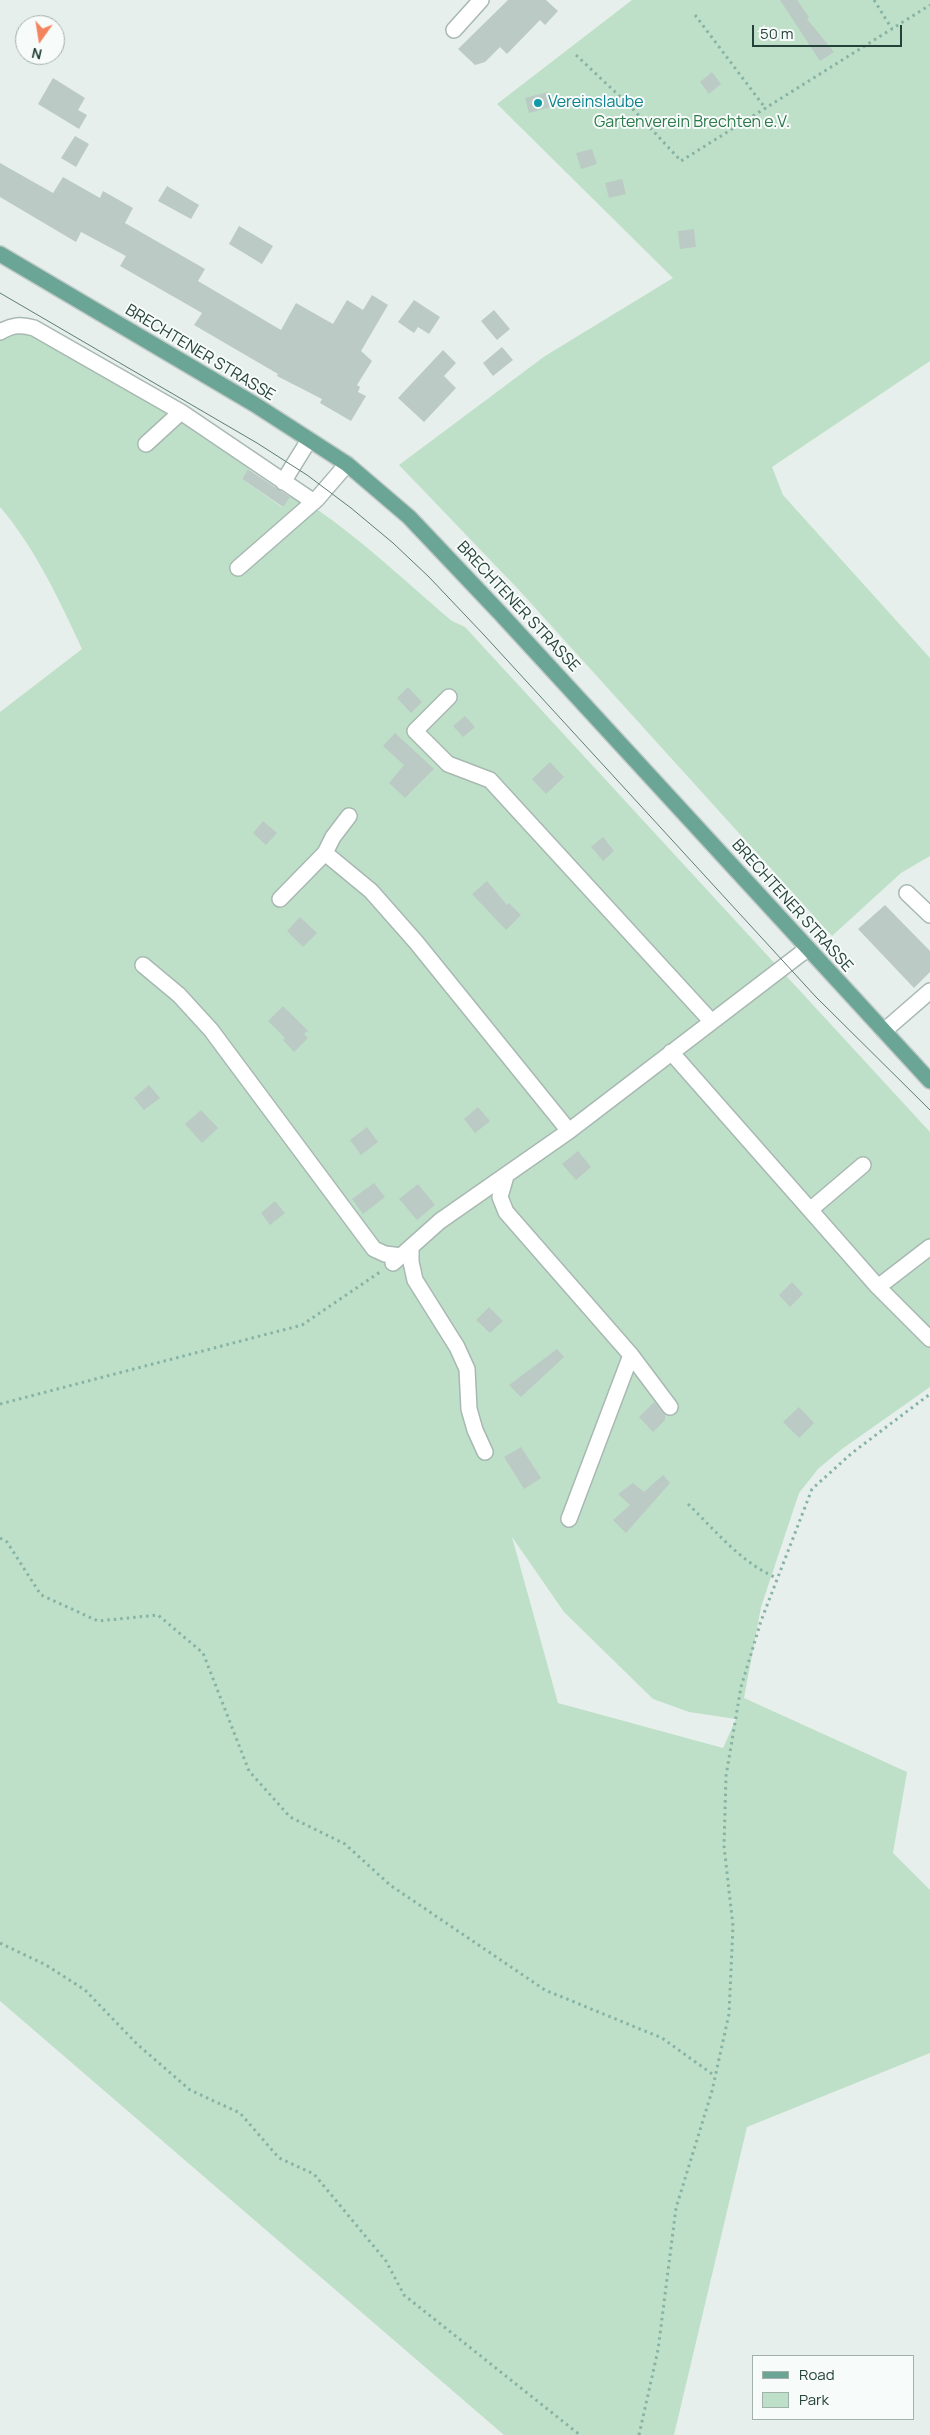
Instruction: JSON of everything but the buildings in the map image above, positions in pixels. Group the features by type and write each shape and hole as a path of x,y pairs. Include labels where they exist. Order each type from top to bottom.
{"main road":[{"name":"BRECHTENER STRASSE","path":"0,254 245,399 347,464 409,518 494,606 807,950 930,1081"}],"street":[{"path":"454,30 481,0"},
{"path":"0,332 8,327 22,325 34,328 181,412 314,502"},
{"path":"146,444 181,412"},
{"path":"283,482 309,440"},
{"path":"238,568 314,502 347,464"},
{"path":"448,696 415,730 448,764 490,780 711,1021"},
{"path":"280,899 325,853 333,837 349,816"},
{"path":"325,853 371,891 416,942 569,1131"},
{"path":"907,893 930,915"},
{"path":"402,1256 440,1221 569,1131 670,1052 807,950"},
{"path":"144,965 179,995 211,1030 374,1249 385,1254 402,1256 410,1262 415,1280 457,1347 467,1369 469,1409 475,1430 485,1452"},
{"path":"884,1031 930,991"},
{"path":"670,1052 878,1287 930,1339"},
{"path":"810,1210 863,1165"},
{"path":"506,1176 500,1197 506,1212 631,1355 670,1407"},
{"path":"878,1287 930,1247"},
{"path":"569,1519 631,1355"}],"path":[{"path":"874,0 892,29"},
{"path":"576,55 630,106 681,161 930,5"},
{"path":"695,15 766,109"},
{"path":"0,1404 302,1325 402,1256"},
{"path":"639,2435 658,2350 676,2208 716,2076 729,2014 732,1926 724,1846 726,1776 742,1687 777,1578 812,1489 852,1454 930,1394"},
{"path":"688,1504 745,1559 759,1570 777,1578"},
{"path":"0,1538 7,1542 41,1595 98,1621 158,1615 203,1653 249,1771 290,1817 345,1844 390,1885 545,1990 662,2038 716,2076"},
{"path":"0,1943 46,1965 85,1990 137,2044 190,2090 240,2113 279,2158 314,2174 386,2261 404,2296 580,2435"}],"green space":[{"name":"Gartenverein Brechten e.V.","path":"632,0 930,0 930,361 772,467 783,495 930,658 930,856 901,873 832,936 518,589 399,465 545,356 673,278 497,104"},
{"path":"11,323 185,419 251,465 242,479 282,507 292,493 314,507 375,554 452,621 465,627 930,1132 930,1387 842,1449 818,1469 799,1493 761,1607 744,1698 907,1772 893,1853 930,1890 930,2053 747,2127 674,2435 504,2435 0,2001 0,712 82,649 35,557 0,507 0,329","holes":["512,1537 564,1612 653,1699 689,1712 736,1719 723,1748 558,1703"]}],"tram line":[{"path":"0,293 257,443 307,475 393,543 429,577 484,635 816,997 930,1110"}],"place":[{"name":"Vereinslaube","path":"538,103"}]}
